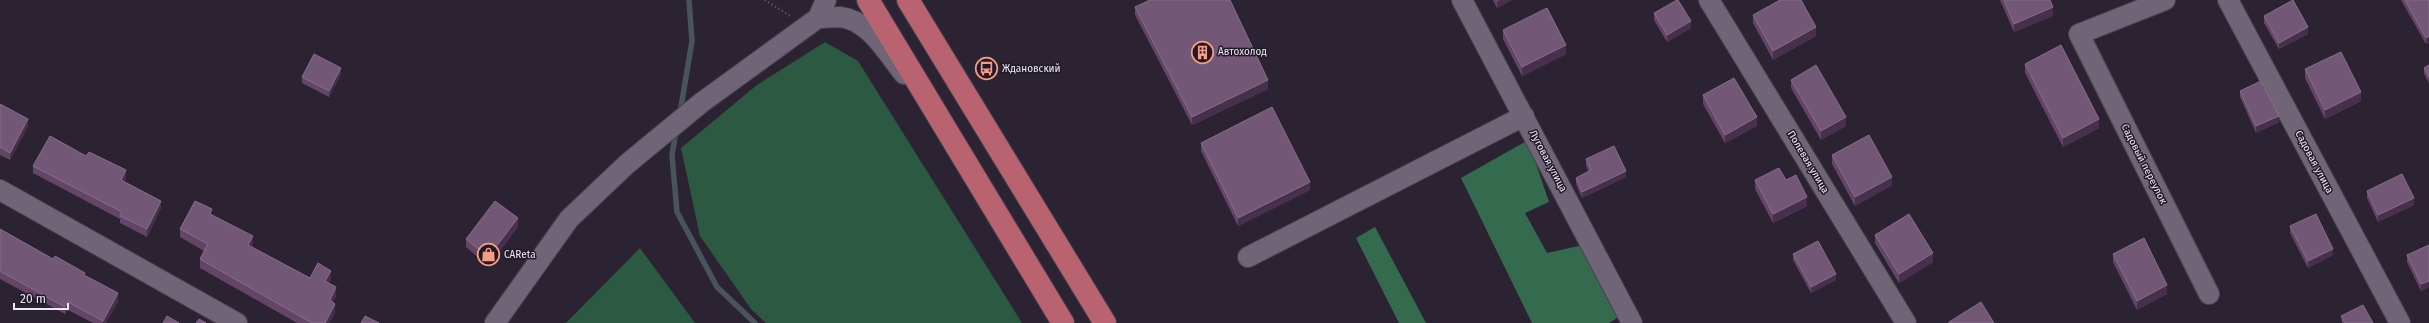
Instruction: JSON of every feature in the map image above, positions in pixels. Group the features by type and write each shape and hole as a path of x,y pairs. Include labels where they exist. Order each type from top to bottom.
{"main road":[{"path":"868,0 1063,323"},
{"path":"908,0 1105,323"}],"street":[{"path":"495,323 569,219 627,164 701,103 812,22 826,0"},
{"name":"Луговая улица","path":"1462,0 1632,323"},
{"name":"Полевая улица","path":"1709,0 1906,323"},
{"name":"Садовый переулок","path":"2165,0 2079,34 2209,294"},
{"name":"Садовая улица","path":"2228,0 2400,323"},
{"path":"812,22 841,17 857,22 868,29 934,110"},
{"path":"1248,257 1524,116"},
{"path":"0,190 237,323"}],"path":[{"path":"765,0 812,22"}],"green space":[{"path":"825,42 858,61 1022,323 766,323 751,309 700,236 681,148 757,85"},
{"path":"1528,140 1549,202 1525,213 1547,253 1601,241 1634,307 1609,323 1532,323 1461,178"},
{"path":"1375,227 1426,323 1399,323 1356,238"},
{"path":"640,248 695,323 566,323"}],"building":[{"name":"Автохолод","path":"1150,0 1230,0 1268,80 1192,117 1135,7"},
{"path":"1677,0 1691,21 1667,35 1654,13"},
{"path":"1780,0 1801,0 1816,27 1773,51 1753,15"},
{"path":"2004,0 2050,0 2053,7 2014,24"},
{"path":"2293,0 2308,27 2279,43 2264,16"},
{"path":"2405,0 2429,0 2429,36 2426,38"},
{"path":"1547,8 1566,45 1522,67 1503,30"},
{"path":"2061,45 2099,119 2063,138 2025,64"},
{"path":"2341,52 2361,92 2325,110 2305,69"},
{"path":"314,54 341,68 329,91 302,77"},
{"path":"1816,65 1846,117 1821,131 1791,80"},
{"path":"2429,65 2429,77 2424,68"},
{"path":"1734,78 1757,117 1725,135 1703,95"},
{"path":"2261,81 2279,116 2256,126 2240,91"},
{"path":"0,104 28,119 10,153 0,147"},
{"path":"1272,107 1310,182 1238,218 1201,143"},
{"path":"1869,135 1892,177 1855,197 1832,155"},
{"path":"50,136 86,156 89,152 126,170 121,180 161,201 147,229 120,216 122,212 33,166"},
{"path":"1614,146 1626,171 1582,192 1576,178 1591,170 1586,159"},
{"path":"1779,168 1786,180 1796,175 1807,197 1773,214 1755,180"},
{"path":"2402,174 2414,198 2378,215 2367,191"},
{"path":"195,201 212,209 210,214 253,236 248,245 310,278 318,263 331,271 325,281 336,287 330,300 335,304 325,323 312,323 200,259 208,244 180,229"},
{"path":"495,201 518,218 488,257 466,239"},
{"path":"1909,214 1933,253 1899,274 1875,235"},
{"path":"2316,214 2333,249 2308,261 2290,226"},
{"path":"0,229 53,259 55,256 85,273 84,275 118,293 103,321 68,302 65,307 0,271"},
{"path":"2144,238 2167,285 2137,301 2113,254"},
{"path":"1818,241 1836,274 1811,287 1793,254"},
{"path":"2429,245 2429,281 2421,284 2407,255"},
{"path":"1981,302 1994,323 1949,323 1949,322"},
{"path":"2363,305 2373,323 2345,323 2341,316"},
{"path":"167,316 179,323 163,323"},
{"path":"365,316 379,323 361,323"},
{"path":"199,319 206,323 196,323"}],"waterway":[{"path":"680,113 692,41 689,0"},
{"path":"676,131 672,155 677,212 717,287 755,323"}],"place":[{"name":"Автохолод","path":"1202,52"},
{"name":"Ждановский","path":"987,69"},
{"name":"CAReta","path":"488,255"}]}
